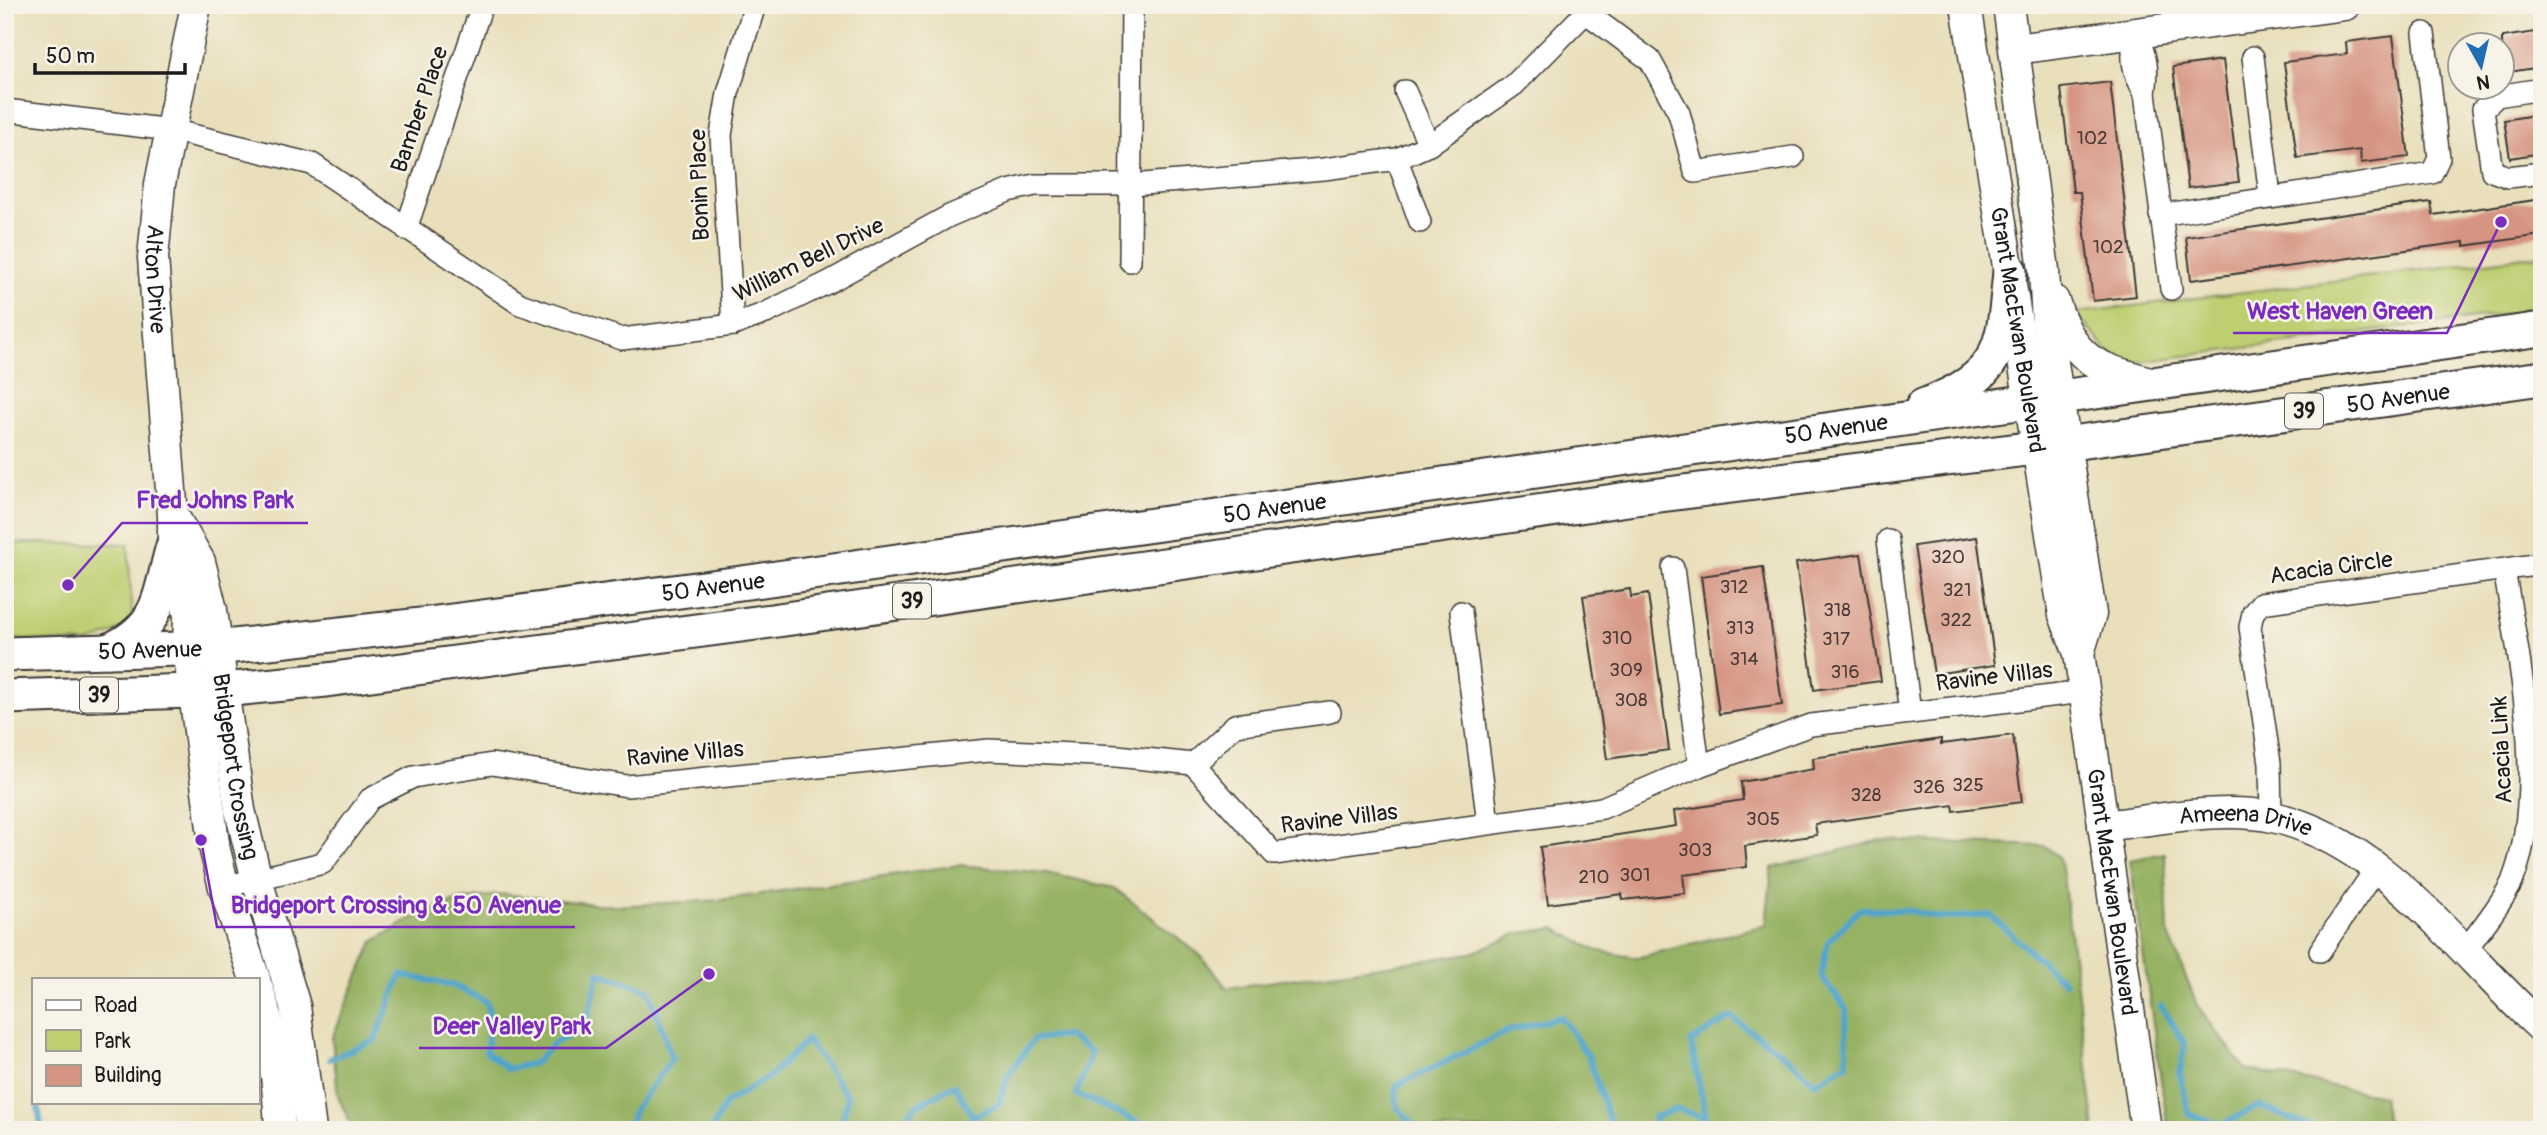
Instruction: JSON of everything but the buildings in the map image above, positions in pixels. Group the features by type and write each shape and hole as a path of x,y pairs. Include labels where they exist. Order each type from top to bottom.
{"main road":[{"path":"1881,422 1952,394 1980,375 1998,350 2004,335 2010,271"},
{"name":"50 Avenue","path":"5,654 202,648 743,583 2542,329"},
{"name":"50 Avenue","path":"5,697 208,691 550,652 1628,499 2542,378"},
{"path":"106,652 131,640 152,617 173,531"}],"street":[{"name":"Alton Drive","path":"197,5 160,184 153,258 173,531 200,562 212,610 202,648"},
{"name":"Bamber Place","path":"406,229 482,5"},
{"name":"Bonin Place","path":"733,325 721,135 728,93 755,5"},
{"path":"1130,261 1132,5"},
{"name":"Grant MacEwan Boulevard","path":"1966,5 2010,271 2043,400 2050,445 2091,614 2080,653 2084,692 2146,1130"},
{"name":"Grant MacEwan Boulevard","path":"2008,5 2044,270 2047,323 2043,400"},
{"path":"2015,49 2345,5"},
{"name":"William Bell Drive","path":"5,110 171,130 312,164 520,304 622,339 733,325 794,300 949,216 1008,191 1058,183 1131,185 1324,169 1397,159 1429,145 1514,85 1590,9"},
{"path":"1590,9 1650,60 1679,113 1695,173 1793,157"},
{"path":"2136,33 2131,57 2134,72 2145,93 2171,289"},
{"path":"2160,215 2432,173 2439,158 2424,33"},
{"path":"2253,57 2270,197"},
{"path":"2542,89 2497,96 2483,109 2491,171 2508,177 2542,173"},
{"path":"1405,91 1429,145"},
{"path":"1397,159 1420,222"},
{"path":"2044,270 2062,326 2082,356 2109,370 2157,384"},
{"name":"Ravine Villas","path":"1888,540 1910,712"},
{"name":"Acacia Circle","path":"2271,817 2270,763 2250,627 2253,613 2262,603 2542,564"},
{"path":"1673,568 1699,766"},
{"name":"Acacia Link","path":"2464,953 2512,883 2526,842 2534,797 2526,694 2504,570"},
{"path":"1461,612 1488,823"},
{"name":"Bridgeport Crossing","path":"202,648 208,691 215,850 224,887 255,978"},
{"name":"Bridgeport Crossing","path":"208,691 257,880 295,1006 311,1130"},
{"name":"Ravine Villas","path":"224,887 323,863 370,799 414,777 492,764 627,786 989,750 1117,756 1193,764 1274,854 1380,842 1488,823 1602,808 1699,766 1811,725 2084,692"},
{"path":"1193,764 1235,725 1330,712"},
{"name":"Ameena Drive","path":"2103,825 2196,816 2271,817 2334,839 2377,867 2410,896 2464,953 2542,1028"},
{"path":"2320,951 2377,867"},
{"path":"259,994 271,1039 278,1091 279,1130"}],"green space":[{"path":"2542,255 2542,309 2124,364 2106,349 2076,313"},
{"path":"5,543 128,544 133,625 88,643 5,639"},
{"path":"1881,840 2045,846 2058,856 2062,868 2095,1130 547,1130 510,1125 451,1130 353,1130 338,1096 332,1038 373,942 418,915 458,900 505,894 614,906 720,900 959,865 1046,873 1114,888 1200,955 1227,988 1472,953 1516,934 1555,928 1595,950 1636,958 1766,925 1772,868"},
{"path":"2165,853 2168,932 2197,1005 2245,1069 2383,1096 2387,1124 2385,1130 2168,1130 2130,860"}],"waterway":[{"path":"1659,1130 1654,1117 1677,1109 1706,1118 1691,1042 1731,1017 1787,1057 1815,1083 1847,1064 1846,1009 1821,976 1828,942 1860,909 1911,911 1940,918 1990,915 2064,982"},
{"path":"330,1059 375,1040 401,975 452,985 487,1002 490,1019 486,1052 508,1069 535,1063 554,1043 585,1028 599,973 649,990 672,1059 634,1110 629,1130"},
{"path":"2161,1006 2185,1044 2180,1073 2189,1114 2222,1125 2259,1106 2317,1130"},
{"path":"1419,1130 1397,1107 1396,1086 1508,1031 1561,1017 1588,1056 1608,1117 1616,1130"},
{"path":"894,1130 917,1105 955,1085 973,1117 999,1104 1008,1075 1034,1039 1068,1036 1092,1052 1076,1094 1155,1130"},
{"path":"711,1130 726,1103 770,1076 807,1040 848,1097 840,1130"},
{"path":"37,1104 42,1130"}],"place":[{"name":"West Haven Green","path":"2501,222"},
{"name":"Fred Johns Park","path":"68,585"},
{"name":"Bridgeport Crossing & 50 Avenue","path":"201,840"},
{"name":"Deer Valley Park","path":"709,974"}]}
